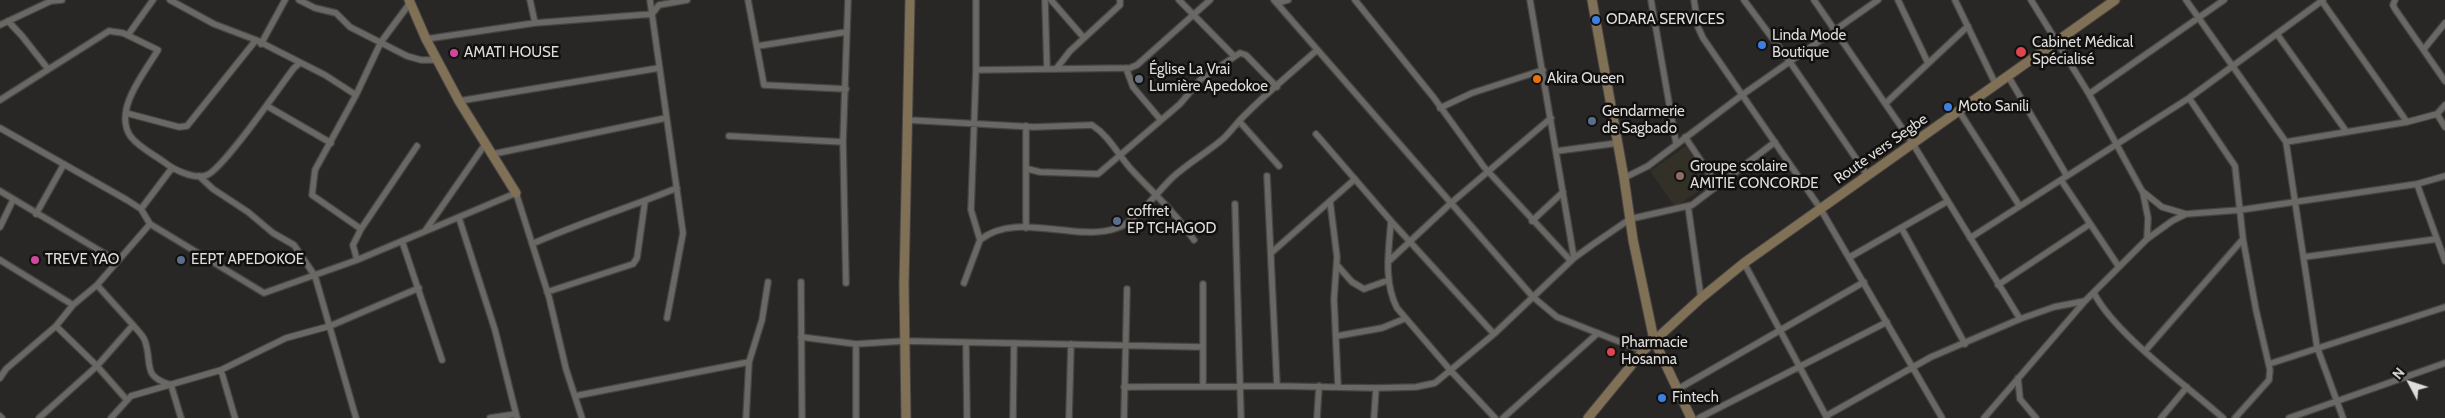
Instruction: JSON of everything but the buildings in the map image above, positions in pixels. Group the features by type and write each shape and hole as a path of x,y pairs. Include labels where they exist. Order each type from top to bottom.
{"street":[{"path":"0,25 50,1 62,0"},
{"path":"128,35 153,0"},
{"path":"170,0 222,28 259,42 325,75 356,95"},
{"path":"126,113 178,127 186,126 259,42 285,0"},
{"path":"299,0 314,8 336,13 350,27 414,59 438,60"},
{"path":"530,0 535,23"},
{"path":"650,0 683,239 667,318"},
{"path":"426,39 535,23 652,14 659,6 687,0"},
{"path":"748,0 764,84 846,88"},
{"path":"846,284 843,142 848,0"},
{"path":"906,418 904,341 910,0"},
{"path":"976,0 976,70 971,210 980,240"},
{"path":"1045,0 1047,69"},
{"path":"1051,0 1084,38"},
{"path":"1056,69 1084,38 1120,5 1120,0"},
{"path":"1179,0 1234,56"},
{"path":"976,70 1126,68 1137,64 1210,0"},
{"path":"1275,1 1288,0"},
{"path":"1355,0 1488,171 1532,220 1572,260"},
{"path":"1530,0 1557,151 1572,260"},
{"path":"1592,0 1630,219 1654,340 1691,418"},
{"path":"1651,0 1676,143"},
{"path":"1694,0 1700,33 1820,208 1942,418"},
{"path":"1744,0 1790,62 1868,176"},
{"path":"1814,0 1913,144 2020,319"},
{"path":"1624,178 1648,166 1685,136 1878,0"},
{"path":"1898,0 1928,63"},
{"path":"1955,0 1996,85"},
{"path":"2031,0 2089,94 2142,191 2148,218 2147,239"},
{"name":"Route vers Segbe","path":"1588,418 1643,351 1701,298 1820,208 1868,176 2115,0"},
{"path":"2186,0 2286,142 2317,347 2339,402 2343,418"},
{"path":"2089,94 2224,0"},
{"path":"1970,238 2188,98 2322,0 2407,122"},
{"path":"2395,0 2393,4 2395,9 2445,81"},
{"path":"361,229 312,195 315,170 356,95 381,42 409,1"},
{"path":"409,1 426,39 459,101 516,193 547,292 582,418"},
{"path":"1275,1 1533,297 1557,317 1643,351"},
{"path":"8,21 48,69"},
{"path":"2424,49 2445,23"},
{"path":"1886,103 1968,26"},
{"path":"0,100 109,31 128,35 158,50 129,102 126,113 126,127 130,136 144,149 172,168 200,176 213,189 248,212 273,233 294,245 315,276 356,418"},
{"path":"758,46 846,32"},
{"path":"2277,34 2346,131"},
{"path":"964,283 980,240 992,232 1026,228 1093,231 1116,229 1158,194 1173,176 1218,143 1239,121 1317,50"},
{"path":"1028,169 1040,172 1093,176 1101,172 1180,104 1201,79 1240,53 1246,55 1277,87"},
{"path":"200,176 213,171 267,106 294,68 300,64"},
{"path":"459,101 659,68"},
{"path":"1126,68 1133,87 1160,120"},
{"path":"1440,108 1472,93 1543,70"},
{"path":"2008,76 2068,176"},
{"path":"2188,98 2233,162 2243,239 2271,375 2235,418"},
{"path":"267,106 331,143"},
{"path":"2286,142 2407,122 2436,114 2445,106"},
{"path":"1959,111 2019,205"},
{"path":"2436,114 2445,126"},
{"path":"493,154 666,118"},
{"path":"1387,263 1451,203 1551,118"},
{"path":"908,120 1026,126 1092,125 1120,154 1131,169 1158,194 1194,240"},
{"path":"1239,121 1279,166"},
{"path":"1026,126 1028,169 1026,228"},
{"path":"0,128 141,209 150,224 264,293 357,260 516,193"},
{"path":"1316,134 1391,221 1494,334"},
{"path":"729,136 843,142"},
{"path":"1685,136 1718,186"},
{"path":"425,231 486,142"},
{"path":"1124,387 1338,386 1376,388 1428,386 1451,371 1494,334 1572,260 1630,219 1688,206 1718,186 1775,142"},
{"path":"1557,151 1618,143"},
{"path":"357,260 353,244 361,229 417,146"},
{"path":"36,214 64,164"},
{"path":"141,209 172,168"},
{"path":"1267,176 1277,386"},
{"path":"2142,191 2162,207 2186,214 2240,210 2296,200 2416,184 2445,176"},
{"path":"1271,253 1355,179"},
{"path":"2061,180 2119,267"},
{"path":"2416,184 2445,261"},
{"path":"532,244 579,223 610,215 677,188"},
{"path":"0,191 36,214 72,232 117,261"},
{"path":"1532,220 1563,192"},
{"path":"0,227 13,200"},
{"path":"547,292 633,264 637,258 645,201"},
{"path":"1850,257 1948,201"},
{"path":"1330,202 1337,264 1334,299 1338,386"},
{"path":"1235,204 1238,386 1241,418"},
{"path":"1688,206 1701,298"},
{"path":"1984,418 2085,301 2147,239 2186,214"},
{"path":"459,218 492,322 516,416 490,418"},
{"path":"1391,221 1387,263 1392,298 1404,319 1495,418"},
{"path":"0,378 6,369 56,326 73,304 97,285 150,224"},
{"path":"1998,285 2090,224"},
{"path":"1902,229 1965,344"},
{"path":"2145,351 2243,239"},
{"path":"2304,257 2437,239"},
{"path":"402,241 442,360"},
{"path":"0,260 73,304"},
{"path":"1337,264 1352,282 1364,289 1389,280"},
{"path":"1744,264 1826,417 1931,356 1965,344 2020,319 2063,305 2085,301"},
{"path":"746,418 749,362 762,320 768,282"},
{"path":"801,282 802,418"},
{"path":"1678,389 1864,282"},
{"path":"1203,284 1203,386"},
{"path":"97,285 145,340 148,368 152,374 160,382 171,385"},
{"path":"111,418 126,399 221,370 286,338 330,326 419,288"},
{"path":"1124,418 1127,289"},
{"path":"2094,293 2102,308 2145,351 2223,418"},
{"path":"2269,364 2445,307"},
{"path":"1337,336 1382,328 1404,319"},
{"path":"1700,418 1887,322"},
{"path":"39,418 97,366 133,325"},
{"path":"56,326 97,366 126,399"},
{"path":"1503,418 1598,333"},
{"path":"801,337 856,344 904,341 966,344 1071,344 1125,347 1159,344 1202,347"},
{"path":"856,344 856,418"},
{"path":"966,344 967,418"},
{"path":"1013,418 1014,344"},
{"path":"1069,418 1071,344"},
{"path":"575,396 749,362"},
{"path":"2290,418 2445,364"},
{"path":"221,370 235,418"},
{"path":"2018,378 2020,399 2036,418"},
{"path":"171,385 181,418"},
{"path":"1317,418 1319,386"},
{"path":"2161,418 2187,387"},
{"path":"1374,418 1376,388"}],"shaded area":[{"name":"Groupe scolaire AMITIE CONCORDE","path":"1686,146 1711,183 1675,207 1650,171"}],"place":[{"name":"ODARA SERVICES","path":"1596,20"},
{"name":"Linda Mode Boutique","path":"1762,45"},
{"name":"Cabinet Médical Spécialisé","path":"2021,52"},
{"name":"AMATI HOUSE","path":"454,53"},
{"name":"Église La Vrai Lumière Apedokoe","path":"1139,79"},
{"name":"Akira Queen","path":"1537,79"},
{"name":"Moto Sanili","path":"1948,107"},
{"name":"Gendarmerie de Sagbado","path":"1592,121"},
{"name":"Groupe scolaire AMITIE CONCORDE","path":"1680,176"},
{"name":"coffret EP TCHAGOD","path":"1117,221"},
{"name":"TREVE YAO","path":"35,260"},
{"name":"EEPT APEDOKOE","path":"181,260"},
{"name":"Pharmacie Hosanna","path":"1611,352"},
{"name":"Fintech","path":"1662,398"}]}
